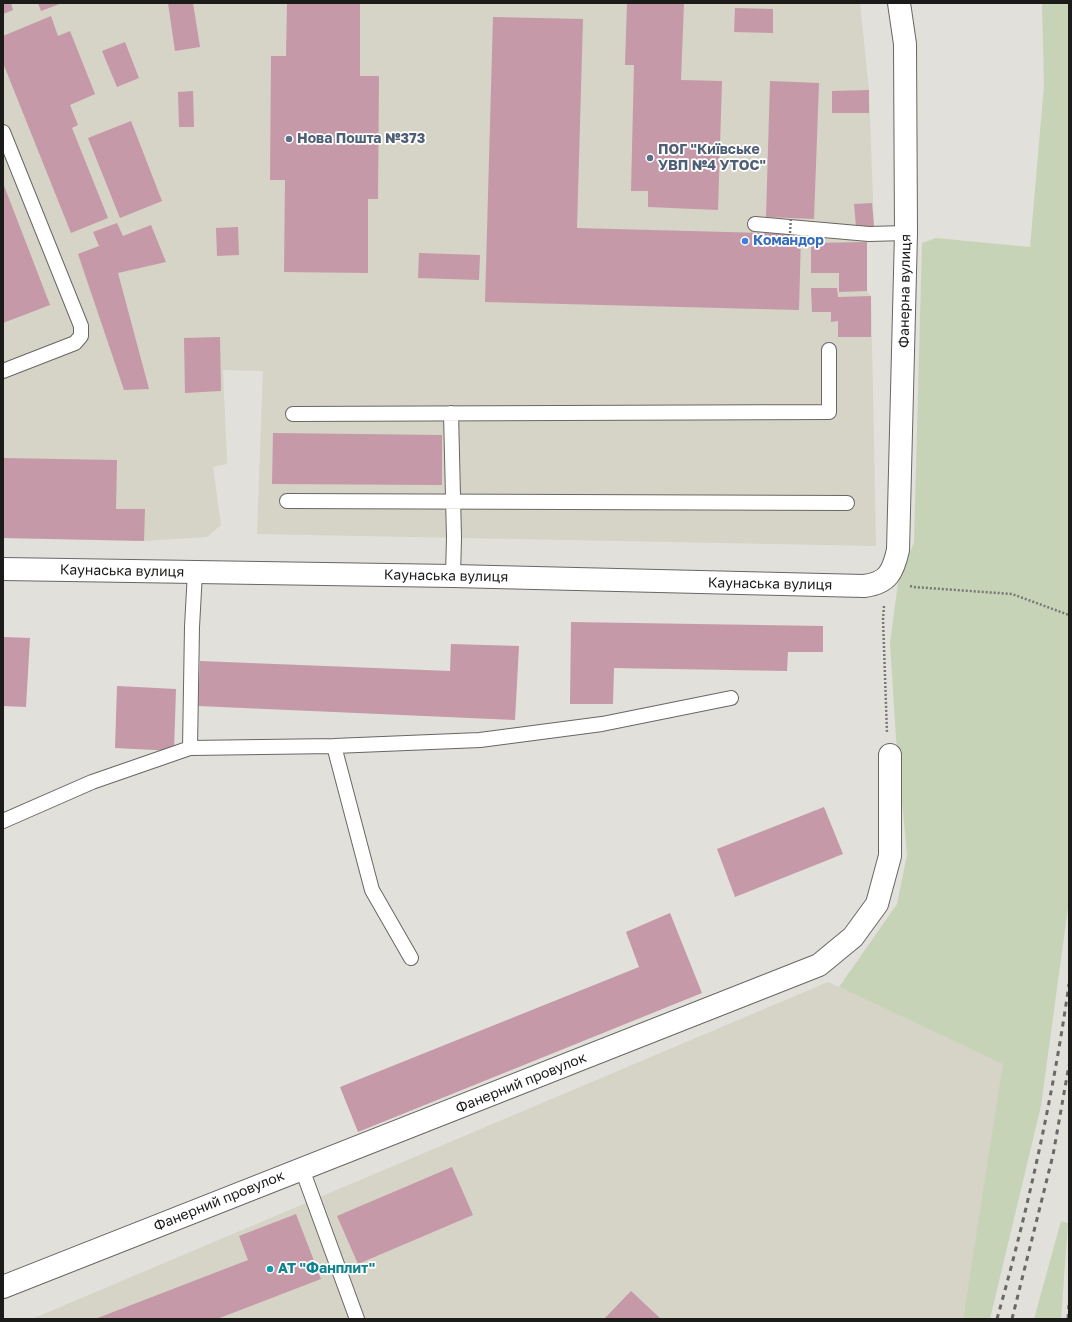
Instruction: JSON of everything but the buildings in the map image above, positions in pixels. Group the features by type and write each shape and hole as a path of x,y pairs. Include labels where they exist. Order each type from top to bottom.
{"street":[{"name":"Фанерна вулиця","path":"887,577 894,566 898,550 906,233 905,44 899,3"},
{"name":"Каунаська вулиця","path":"3,569 453,576 864,586 876,584 887,577"},
{"name":"Фанерний провулок","path":"3,1287 819,965 853,937 876,904 890,856 890,755"}],"lane":[{"path":"3,132 81,326 81,336 75,343 3,371"},
{"path":"755,224 868,234 906,233"},
{"path":"293,414 829,412 829,350"},
{"path":"451,414 454,538 453,576"},
{"path":"287,500 847,503"},
{"path":"190,748 192,627 195,572"},
{"path":"3,821 92,782 190,748 334,746 480,740 602,724 731,698"},
{"path":"334,746 372,890 411,958"},
{"path":"302,1169 357,1319"}],"path":[{"path":"790,233 791,218"},
{"path":"890,755 887,740 883,619 887,577 914,587 1012,594 1069,615"}],"shaded area":[{"path":"3,3 860,3 869,90 874,226 869,234 867,242 867,291 871,296 876,546 257,534 263,371 223,370 227,464 213,467 221,525 207,537 144,541 3,538"},
{"name":"АТ \"Фанплит\"","path":"828,982 1004,1064 963,1319 32,1319"}],"green space":[{"path":"1042,3 1069,3 1069,900 1041,1106 990,1319 963,1319 1003,1064 839,987 897,904 907,855 896,738 890,643 898,583 914,542 922,243 936,238 1030,247 1044,85"},
{"path":"1061,1221 1068,1223 1061,1319 1034,1319"}],"railway":[{"path":"997,1319 1039,1153 1063,1026 1069,984"},
{"path":"1012,1319 1053,1155 1069,1065"},
{"path":"1068,1319 1069,1305"}],"place":[{"name":"Нова Пошта №373","path":"289,139"},
{"name":"ПОГ \"Київське УВП №4 УТОС\"","path":"650,158"},
{"name":"Командор","path":"745,241"},
{"name":"АТ \"Фанплит\"","path":"270,1269"}]}
